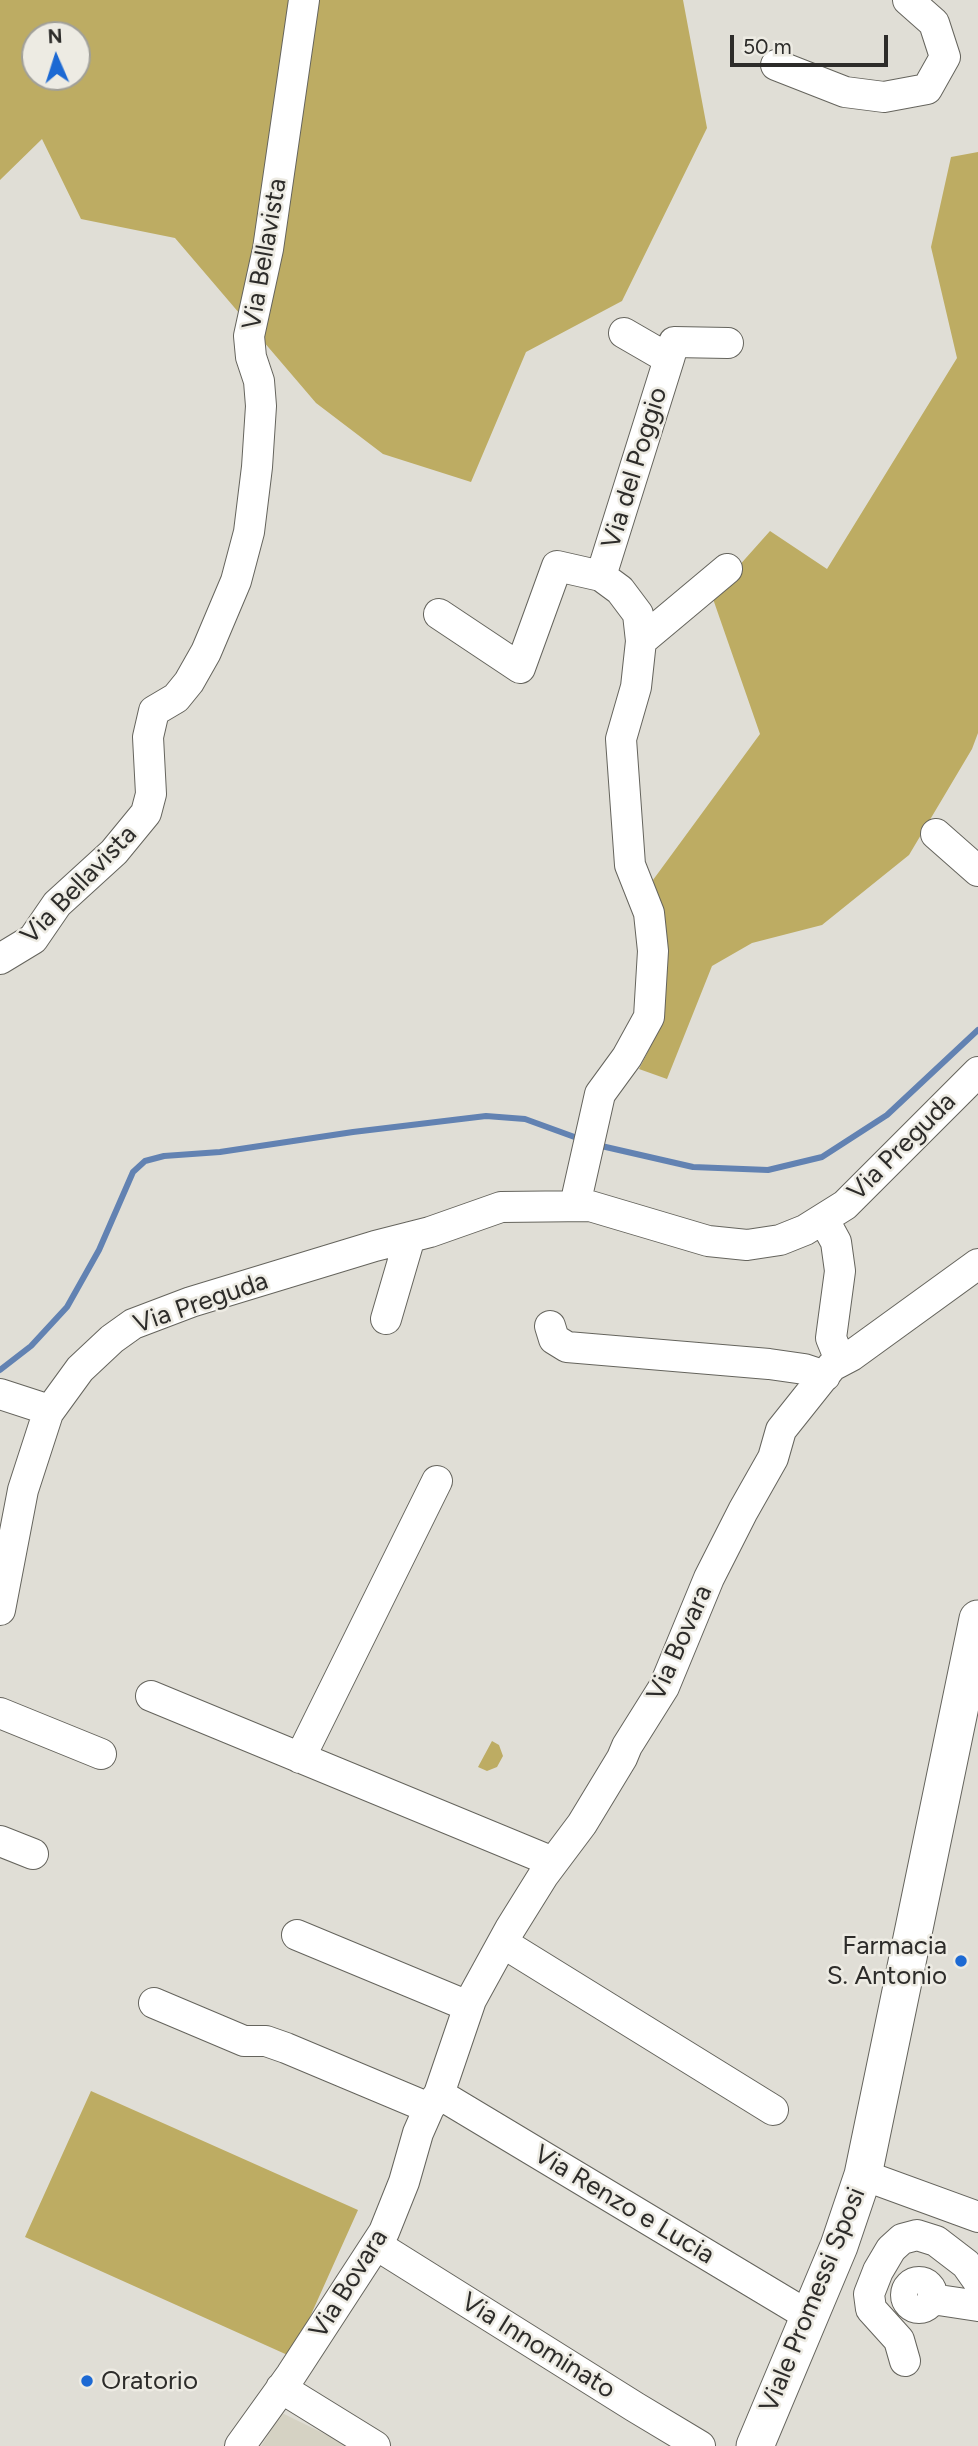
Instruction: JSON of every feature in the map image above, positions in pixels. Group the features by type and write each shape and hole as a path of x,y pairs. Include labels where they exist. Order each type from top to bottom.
{"main road":[{"name":"Viale Promessi Sposi","path":"755,2446 852,2211 863,2175 969,1704 978,1619"}],"street":[{"name":"Via Bellavista","path":"0,959 33,939 58,904 114,852 146,813 152,793 148,737 154,712 176,698 190,682 206,652 236,581 249,532 261,406 248,335 268,249 304,0"},
{"path":"776,65 845,92 884,97 927,89 945,57 934,23 908,0"},
{"name":"Via del Poggio","path":"624,333 668,359"},
{"name":"Via del Poggio","path":"601,576 674,342 728,343"},
{"name":"Via del Poggio","path":"439,614 520,668 556,566 601,576 620,590 638,614 641,641 636,687 621,739 629,865 649,913 653,951 649,1017 627,1057 600,1094 575,1205"},
{"path":"641,641 727,569"},
{"path":"936,834 978,871"},
{"name":"Via Preguda","path":"1,1602 23,1490 48,1413 80,1369 112,1339 133,1324 191,1302 430,1232 501,1207 575,1205 611,1211 695,1238 729,1244 755,1245 780,1240 824,1220 845,1205 978,1072"},
{"name":"Via Preguda","path":"824,1220 836,1242 840,1270 831,1338 833,1368"},
{"path":"386,1319 410,1237"},
{"name":"Via Bovara","path":"240,2446 379,2242 401,2192 418,2133 434,2101 468,2006 503,1943 553,1863 582,1824 664,1687 709,1578 730,1534 773,1458 781,1430 833,1368 978,1264"},
{"path":"550,1326 554,1339 567,1347 804,1369 833,1368"},
{"path":"1,1394 40,1407 48,1413"},
{"path":"300,1758 437,1481"},
{"path":"151,1696 553,1863"},
{"path":"0,1713 101,1754"},
{"path":"0,1840 33,1854"},
{"path":"297,1935 468,2006"},
{"path":"503,1943 773,2110"},
{"path":"154,2003 243,2041 266,2041 434,2101"},
{"name":"Via Renzo e Lucia","path":"434,2101 810,2316"},
{"path":"863,2175 978,2217"},
{"path":"920,2303 918,2319 902,2351 870,2309 869,2294 891,2249 902,2239 917,2235 936,2241 966,2264 978,2281"},
{"name":"Via Innominato","path":"379,2242 386,2251 700,2446"},
{"path":"870,2309 920,2303 978,2305"},
{"path":"281,2388 375,2446"}],"shaded area":[{"path":"0,0 683,0 707,128 622,301 526,352 471,482 383,454 316,403 175,238 81,219 42,139 0,180"},
{"path":"978,152 978,733 972,749 909,855 822,925 752,943 712,966 667,1079 639,1069 660,1028 666,944 653,880 760,734 712,596 770,531 827,569 957,358 931,247 951,157"},
{"path":"492,1741 499,1745 503,1756 497,1767 487,1771 478,1767"},
{"path":"91,2091 358,2210 292,2357 25,2237"},
{"path":"282,2413 331,2437 345,2446 261,2446"}],"waterway":[{"path":"597,1145 693,1167 768,1170 822,1157 887,1115 978,1030"},
{"path":"0,1370 31,1346 67,1307 99,1250 133,1172 145,1161 164,1156 220,1152 486,1116 525,1119 580,1139"}],"place":[{"name":"Farmacia S. Antonio","path":"961,1961"},
{"name":"Oratorio","path":"87,2381"}]}
